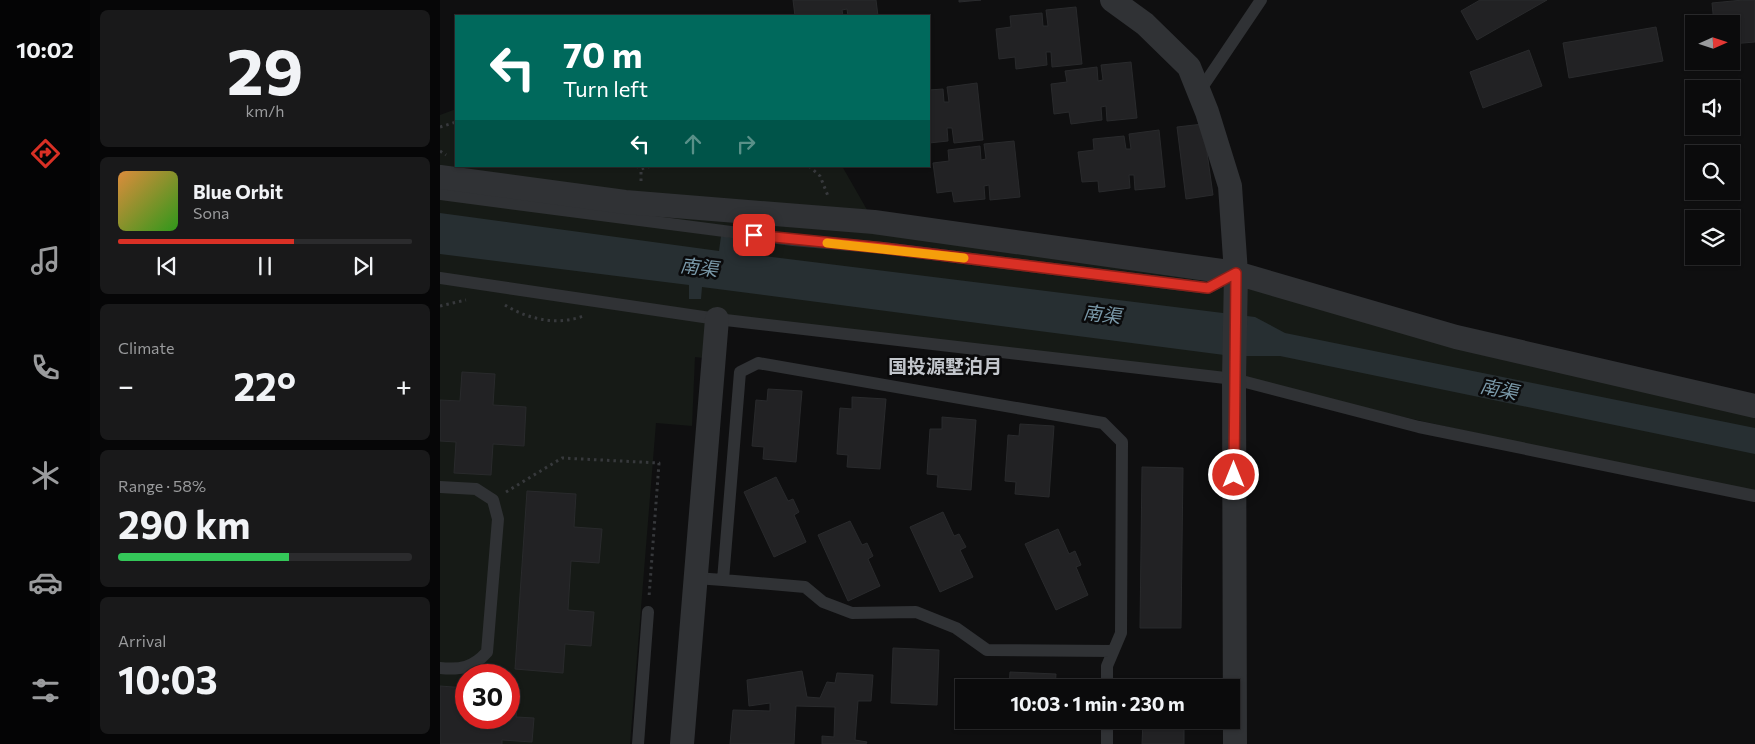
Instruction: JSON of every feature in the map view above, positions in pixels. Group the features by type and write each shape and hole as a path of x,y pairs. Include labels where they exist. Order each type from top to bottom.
{"street":[{"path":"1112,0 1145,24 1189,68 1199,92 1230,186 1236,273 1234,379 1235,744"},
{"path":"440,177 625,202 874,222 1236,273 1456,338 1755,406"},
{"path":"682,744 717,319"}],"lane":[{"path":"1199,92 1262,0"},
{"path":"440,194 793,240 883,248 1208,288 1236,273"},
{"path":"440,278 717,319 1234,379 1420,428 1755,496"},
{"path":"723,580 740,372 758,363 1103,423 1122,442 1121,633 1107,666 1107,679"},
{"path":"440,487 476,490 493,500 498,519 487,652 477,663 460,670 440,668"},
{"path":"696,578 805,587 823,602 852,613 916,612 956,628 987,650 1114,651"},
{"path":"638,744 648,612"},
{"path":"1107,729 1107,744"}],"path":[{"path":"440,127 455,122"},
{"path":"809,167 820,176 836,219"},
{"path":"440,306 475,298"},
{"path":"503,304 518,314 561,321 578,318 608,303"},
{"path":"493,500 562,458 659,463 648,612"}],"shaded area":[{"path":"455,109 455,167 843,167 874,222 1236,273 1755,403 1755,496 1234,379 718,319 703,358 695,357 692,426 656,423 630,744 440,744 440,115"}],"water":[{"name":"南渠","path":"440,213 719,251 721,236 741,239 739,253 1255,317 1285,333 1755,428 1755,454 1280,356 1232,356 702,287 701,299 689,299 689,285 440,254"}],"building":[{"path":"793,0 876,0 878,15 848,15 847,9 842,10 843,15 795,15"},
{"path":"959,0 981,0 959,2"},
{"path":"1480,0 1547,0 1477,40 1461,11"},
{"path":"1755,0 1755,42 1740,43 1740,15 1713,15 1712,3"},
{"path":"1076,7 1082,64 1052,67 1051,52 1046,52 1047,65 1016,69 1015,57 999,59 996,29 1011,27 1010,16 1042,13 1043,26 1048,26 1046,10"},
{"path":"1656,27 1663,61 1569,78 1563,43"},
{"path":"1529,50 1542,86 1483,108 1470,72"},
{"path":"1131,62 1137,118 1107,121 1106,106 1101,107 1102,120 1071,124 1069,112 1054,114 1051,84 1067,82 1065,71 1097,67 1098,81 1103,80 1101,65"},
{"path":"977,83 983,140 954,143 952,128 947,128 948,141 930,143 930,90 943,89 944,102 949,102 947,87"},
{"path":"1203,124 1213,195 1186,199 1177,127"},
{"path":"1159,130 1165,187 1135,190 1134,175 1129,175 1130,188 1099,192 1098,181 1082,182 1078,152 1094,150 1093,139 1124,136 1126,149 1131,149 1129,134"},
{"path":"1014,141 1020,197 990,200 989,185 984,186 985,199 954,202 952,191 937,193 933,163 949,161 948,150 980,146 981,160 986,159 984,144"},
{"path":"462,372 495,374 493,405 526,407 524,446 493,444 491,475 454,473 456,442 440,441 440,400 460,401"},
{"path":"768,389 802,391 796,462 763,459 764,447 752,446 756,400 767,401"},
{"path":"852,397 886,399 880,469 847,467 848,455 837,454 840,408 852,409"},
{"path":"942,417 976,420 971,490 937,487 938,475 927,474 930,429 942,429"},
{"path":"1020,424 1054,426 1049,497 1015,494 1016,482 1005,481 1008,435 1019,436"},
{"path":"1142,467 1183,468 1181,628 1140,628"},
{"path":"776,477 788,501 793,499 799,512 794,515 806,542 774,557 744,492"},
{"path":"527,491 576,494 574,527 602,529 599,563 571,561 568,610 594,612 591,646 565,644 563,673 520,669 520,664 515,664"},
{"path":"943,512 954,536 959,534 966,547 960,550 973,577 940,592 910,527"},
{"path":"850,521 862,545 867,543 873,556 868,559 880,586 848,601 818,535"},
{"path":"1058,529 1069,554 1075,551 1081,565 1076,567 1088,595 1056,610 1025,544"},
{"path":"893,648 939,650 937,705 891,703"},
{"path":"802,671 807,697 820,698 827,682 835,683 837,673 873,675 871,701 858,701 855,740 867,742 866,744 822,744 822,736 834,737 835,707 796,706 794,744 730,744 733,710 770,711 770,703 749,706 747,680"},
{"path":"1010,672 1056,674 1056,679 1010,679"},
{"path":"440,686 455,687 455,729 520,729 520,717 534,718 532,742 502,740 502,744 440,744"},
{"path":"1143,729 1184,729 1184,744 1142,744"}],"slow traffic":[{"path":"827,243 964,258"}],"district":[{"name":"国投源墅泊月","path":"945,366"}],"route":[{"path":"754,235 883,248 1208,288 1236,273 1234,475"}]}
